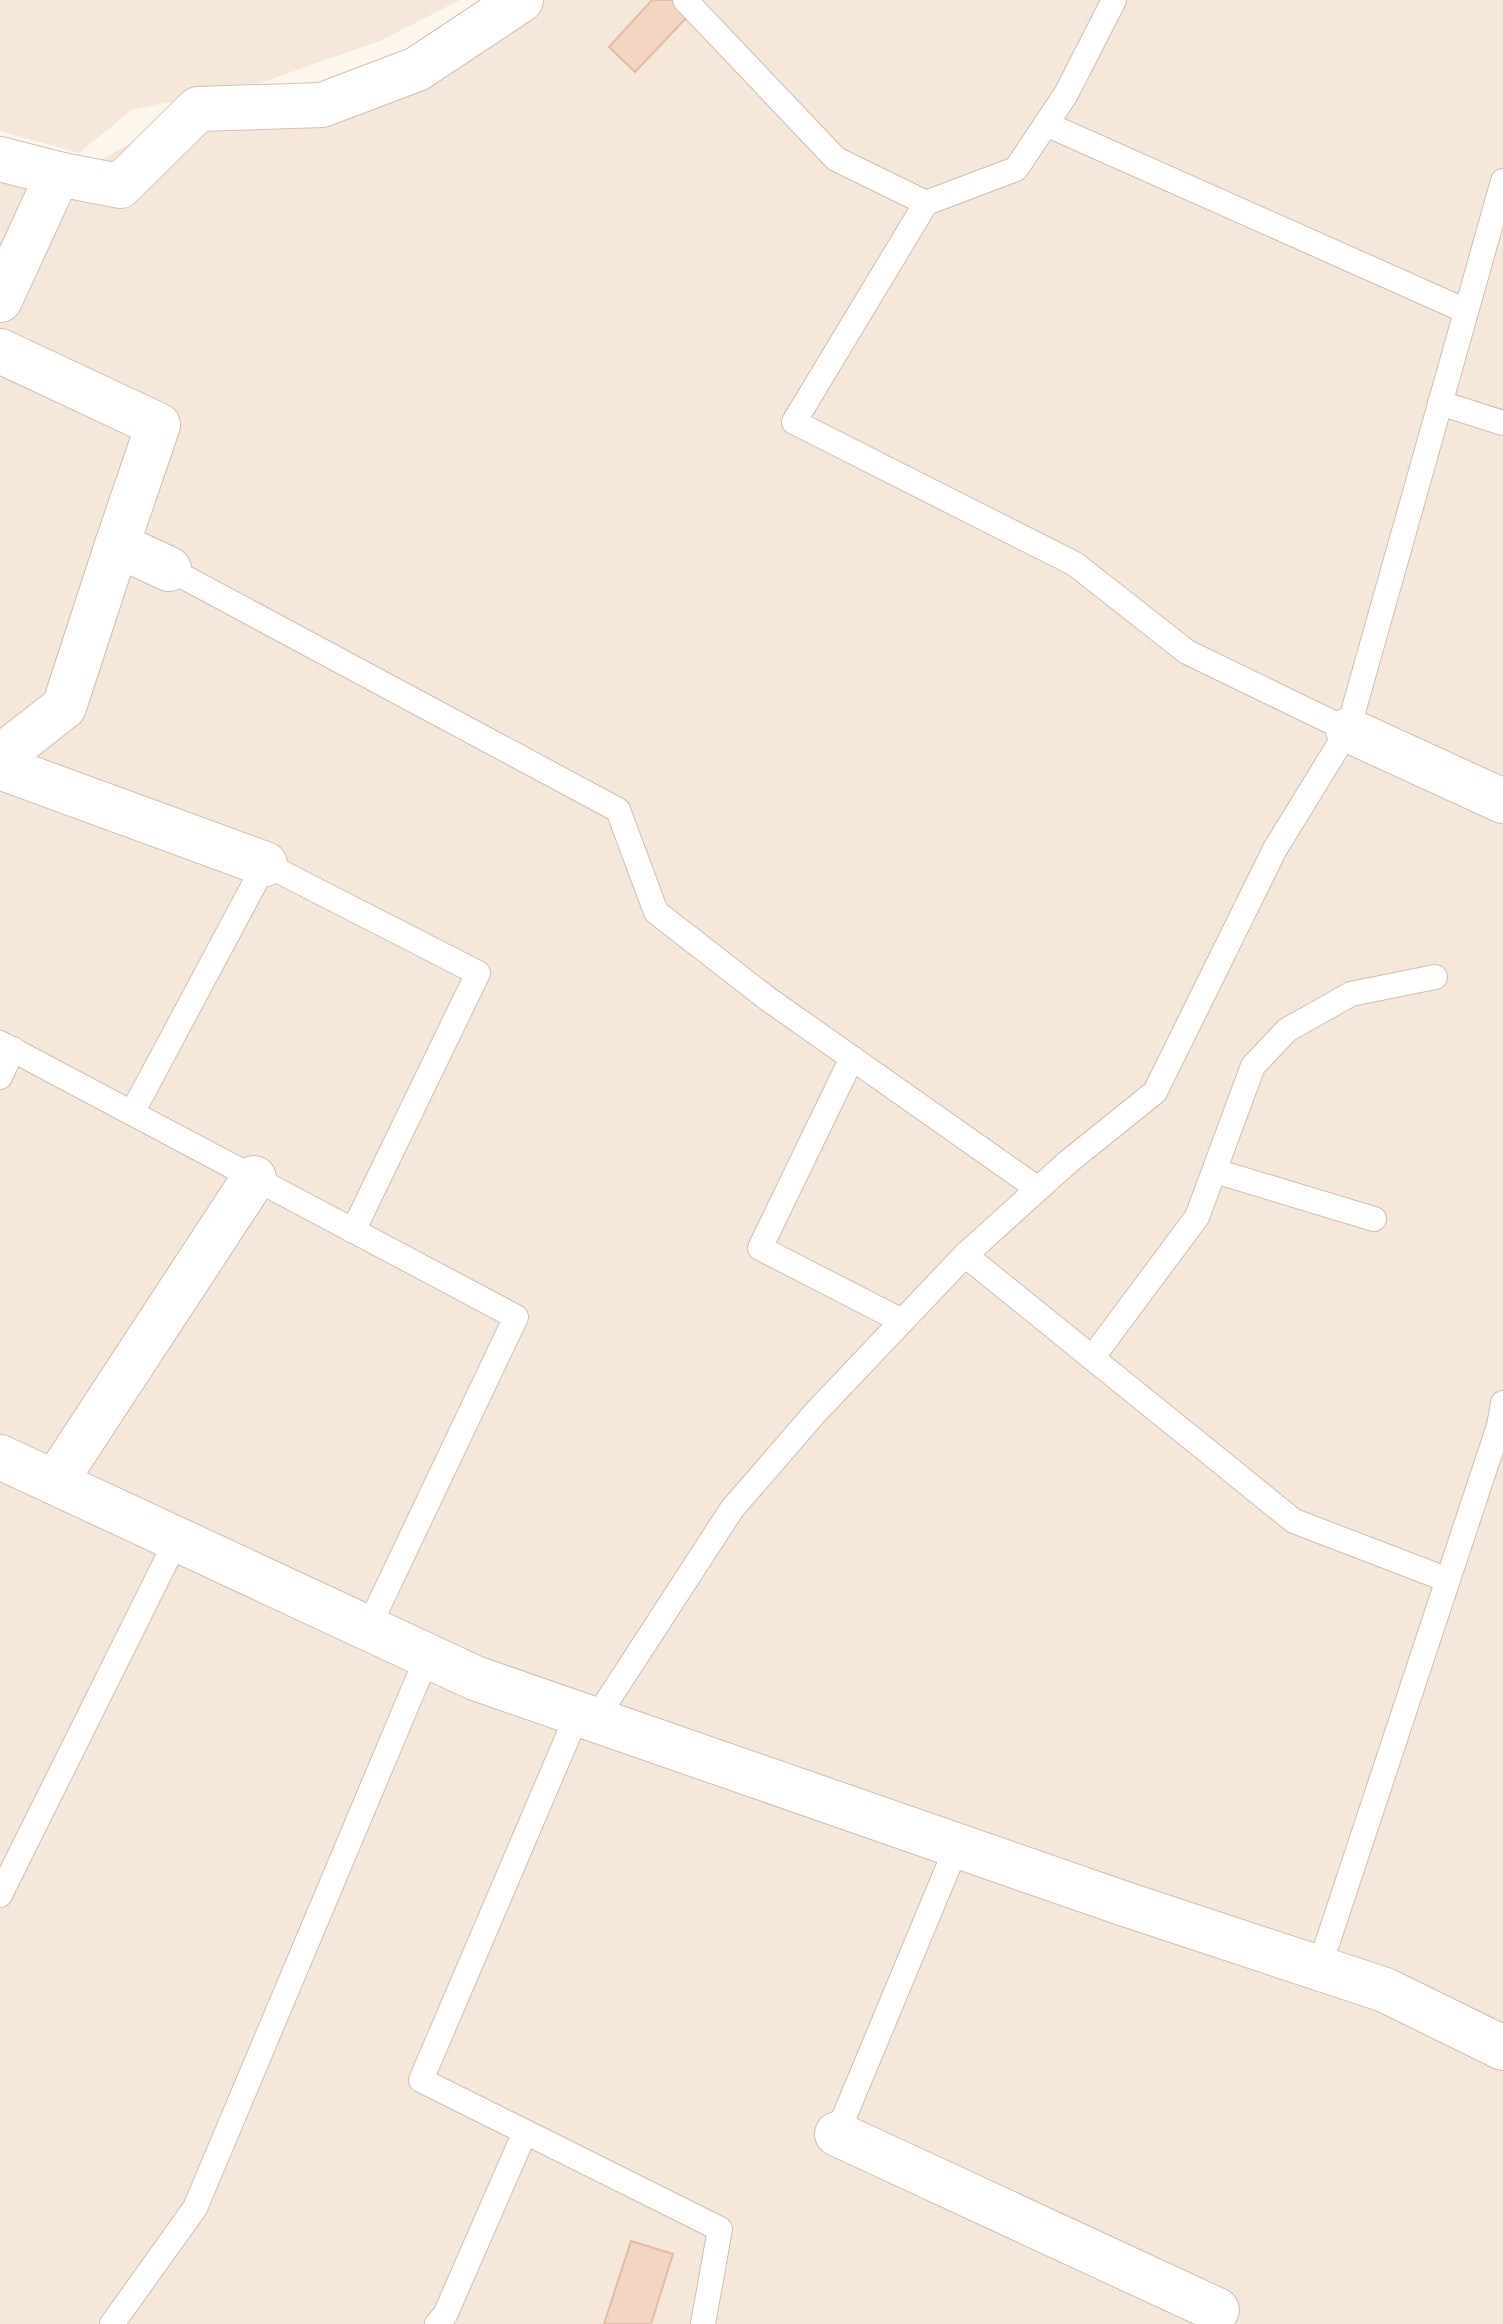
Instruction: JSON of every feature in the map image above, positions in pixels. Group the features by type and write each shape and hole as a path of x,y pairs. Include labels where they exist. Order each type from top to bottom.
{"street":[{"path":"0,159 120,186 198,109 322,105 417,69 521,0"},
{"path":"0,300 58,174"},
{"path":"0,351 158,425 64,707 0,757"},
{"path":"117,545 169,569"},
{"path":"1348,730 1503,801"},
{"path":"0,767 265,864"},
{"path":"55,1482 254,1178"},
{"path":"0,1457 475,1678 1122,1903 1385,1990 1503,2048"},
{"path":"837,2134 1217,2310"}],"lane":[{"path":"685,0 836,159 926,203"},
{"path":"1114,0 1066,94 1016,169 926,203 794,422 1075,564 1187,652 1348,730"},
{"path":"1046,124 1466,311"},
{"path":"703,2324 720,2229 421,2080 586,1716 732,1509 815,1413 965,1255 1068,1162 1155,1092 1275,849 1348,730 1503,181"},
{"path":"1440,403 1503,423"},
{"path":"169,569 618,810 656,912 768,999 1038,1189"},
{"path":"132,1113 265,864 478,973 353,1231"},
{"path":"1092,1358 1197,1217 1253,1066 1287,1030 1351,994 1435,977"},
{"path":"0,1077 6,1046 516,1317 368,1628"},
{"path":"852,1058 760,1248 902,1321"},
{"path":"1215,1171 1374,1219"},
{"path":"965,1255 1294,1521 1448,1580"},
{"path":"1319,1968 1499,1426 1503,1403"},
{"path":"0,1895 177,1539"},
{"path":"112,2324 195,2208 428,1655"},
{"path":"837,2134 957,1846"},
{"path":"437,2324 445,2315 525,2132"}],"shaded area":[{"path":"0,0 460,0 382,40 246,88 133,109 79,153 0,131"},
{"path":"487,0 1503,0 1503,2324 0,2324 0,145 94,164 139,138 365,76"}],"building":[{"path":"652,0 673,0 689,15 635,72 609,47"},
{"path":"631,2241 673,2254 651,2324 604,2324"}]}
